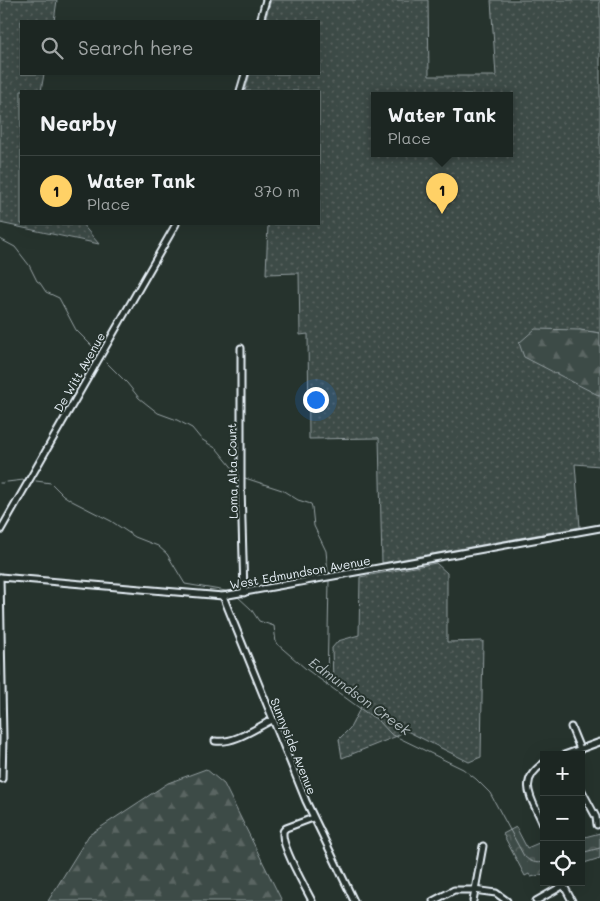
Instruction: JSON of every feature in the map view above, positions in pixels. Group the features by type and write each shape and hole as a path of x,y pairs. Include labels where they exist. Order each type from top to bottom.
{"street":[{"path":"260,20 266,0"},
{"path":"240,90 245,75"},
{"name":"De Witt Avenue","path":"0,531 175,225"},
{"name":"Loma Alta Court","path":"241,348 241,487 244,592"},
{"name":"West Edmundson Avenue","path":"0,577 222,596 600,528"},
{"path":"0,577 2,779"},
{"name":"Sunnyside Avenue","path":"222,596 313,818 354,901"},
{"path":"215,741 223,743 272,720"},
{"path":"572,727 580,749"},
{"path":"575,751 600,742"},
{"path":"540,766 531,776 528,790 540,818"},
{"path":"585,796 596,817 597,825"},
{"path":"312,901 288,852 283,832 286,828 313,818"},
{"path":"473,901 483,846"},
{"path":"536,901 560,886"},
{"path":"564,886 572,901"},
{"path":"433,901 454,890 496,893 507,901"}],"green space":[{"path":"0,0 57,0 54,20 20,20 20,75 44,75 41,90 20,90 20,225 83,225 99,244 0,223"},
{"path":"271,0 428,0 429,76 496,76 491,0 600,0 600,333 579,330 598,396 600,396 600,466 575,464 580,527 382,563 379,438 309,439 308,334 300,335 299,273 266,274 268,225 320,225 320,90 245,90 250,75 320,75 320,20 265,20"},
{"path":"535,329 580,330 600,333 600,396 524,357 519,343"},
{"path":"436,563 447,573 447,642 483,641 481,757 469,762 405,730 397,736 342,758 339,739 350,728 363,703 333,682 332,648 338,641 359,635 360,577"},
{"path":"206,769 224,784 282,901 48,901 89,835 168,783"},
{"path":"516,827 527,848 540,842 540,875 531,877 529,874 525,876 503,834"},
{"path":"600,833 600,858 585,863 585,837"}],"waterway":[{"path":"0,239 15,247 29,265 37,281 46,292 59,298 76,330 98,352"},
{"path":"107,363 139,398 158,413 192,428 201,439 217,449 239,476"},
{"path":"245,478 282,490 298,500 311,504 314,526 326,551 328,572"},
{"name":"Edmundson Creek","path":"7,482 24,480"},
{"name":"Edmundson Creek","path":"36,481 51,483 72,501 111,521 135,537 158,546 167,554 185,584 232,592"},
{"path":"327,685 329,581"},
{"name":"Edmundson Creek","path":"237,596 251,609 259,621 274,626 276,643 306,669 378,720 391,734 463,769 476,779 490,793 524,856 533,862 540,863"},
{"name":"Edmundson Creek","path":"585,852 600,848"}],"place":[{"name":"Water Tank","path":"442,214"}]}
